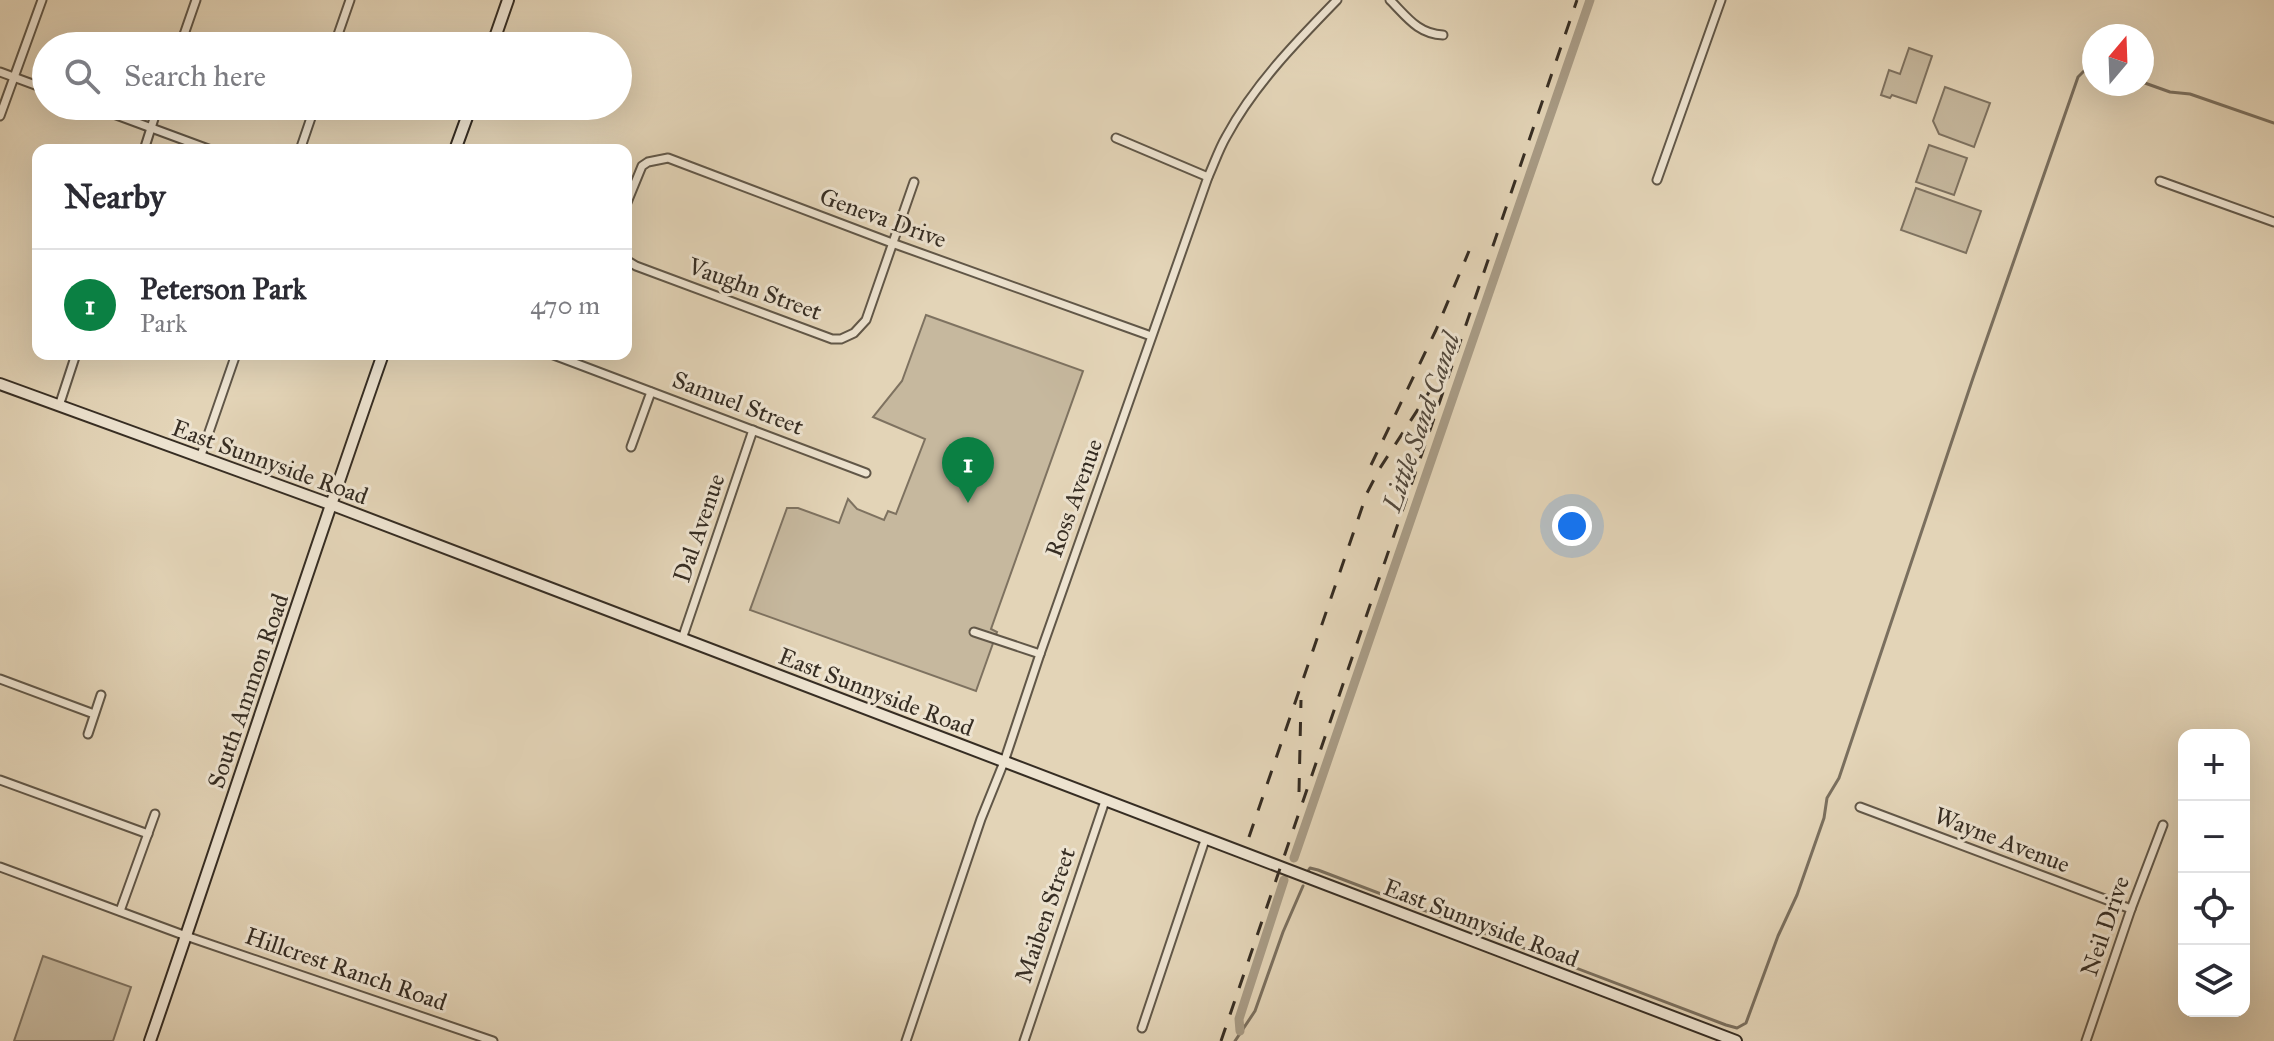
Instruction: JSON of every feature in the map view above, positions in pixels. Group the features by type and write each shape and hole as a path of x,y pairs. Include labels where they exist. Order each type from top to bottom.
{"main road":[{"path":"497,32 508,0"},
{"path":"457,144 466,120"},
{"name":"South Ammon Road","path":"150,1041 381,360"},
{"name":"East Sunnyside Road","path":"0,384 330,504 1736,1041"}],"street":[{"path":"0,116 42,0"},
{"path":"185,32 196,0"},
{"path":"339,32 350,0"},
{"name":"Ross Avenue","path":"906,1041 981,819 1004,762 1208,177 1225,137 1241,112 1286,52 1337,0"},
{"path":"1390,0 1416,26 1429,34 1443,35"},
{"path":"1657,180 1721,0"},
{"path":"0,72 32,84"},
{"path":"129,120 194,144"},
{"path":"146,144 153,120"},
{"path":"302,144 310,120"},
{"path":"1116,138 1208,177"},
{"name":"Geneva Drive","path":"632,190 642,166 668,158 1151,336"},
{"path":"2160,181 2274,222"},
{"path":"892,243 914,182"},
{"name":"Vaughn Street","path":"632,263 832,339 841,339 854,333 866,320 892,243"},
{"path":"59,406 74,360"},
{"path":"200,458 234,360"},
{"name":"Samuel Street","path":"567,360 866,473"},
{"path":"631,447 651,392"},
{"name":"Dal Avenue","path":"682,639 753,430"},
{"path":"974,632 1040,654"},
{"path":"0,679 94,714"},
{"path":"88,734 101,695"},
{"path":"0,780 148,834"},
{"name":"Maiben Street","path":"1024,1041 1105,801"},
{"name":"Wayne Avenue","path":"1860,807 2131,909"},
{"path":"120,911 155,814"},
{"name":"Neil Drive","path":"2086,1041 2163,825"},
{"path":"1142,1028 1205,840"},
{"name":"Hillcrest Ranch Road","path":"0,867 186,936 493,1041"}],"shaded area":[{"path":"1909,48 1932,56 1916,103 1892,95 1890,98 1881,95 1889,70 1900,74"},
{"path":"1945,87 1990,103 1974,147 1939,134 1933,121"},
{"path":"1929,145 1967,158 1954,195 1916,182"},
{"path":"1916,188 1981,211 1966,253 1901,230"},
{"path":"926,315 1083,371 991,629 997,632 976,691 750,610 787,508 798,508 839,523 848,499 857,509 884,520 888,511 896,514 925,439 873,417 902,381"},
{"path":"43,956 131,987 113,1041 14,1041"}],"waterway":[{"name":"Little Sand Canal","path":"1294,858 1590,0"},
{"path":"1308,871 1310,868 1318,870 1726,1025 1737,1028 1746,1023 1778,936 1797,895 1824,818 1827,798 1839,778 1973,378 2078,77 2082,73"},
{"path":"2154,86 2190,94 2274,123"},
{"path":"1240,1031 1239,1019 1284,880"},
{"path":"1235,1041 1255,1011 1303,886"}],"railway":[{"path":"1221,1041 1577,0"},
{"path":"1371,465 1436,330 1469,251"},
{"path":"1249,837 1367,493 1444,369"},
{"path":"1299,792 1301,700"}],"place":[{"name":"Peterson Park","path":"968,503"}]}
